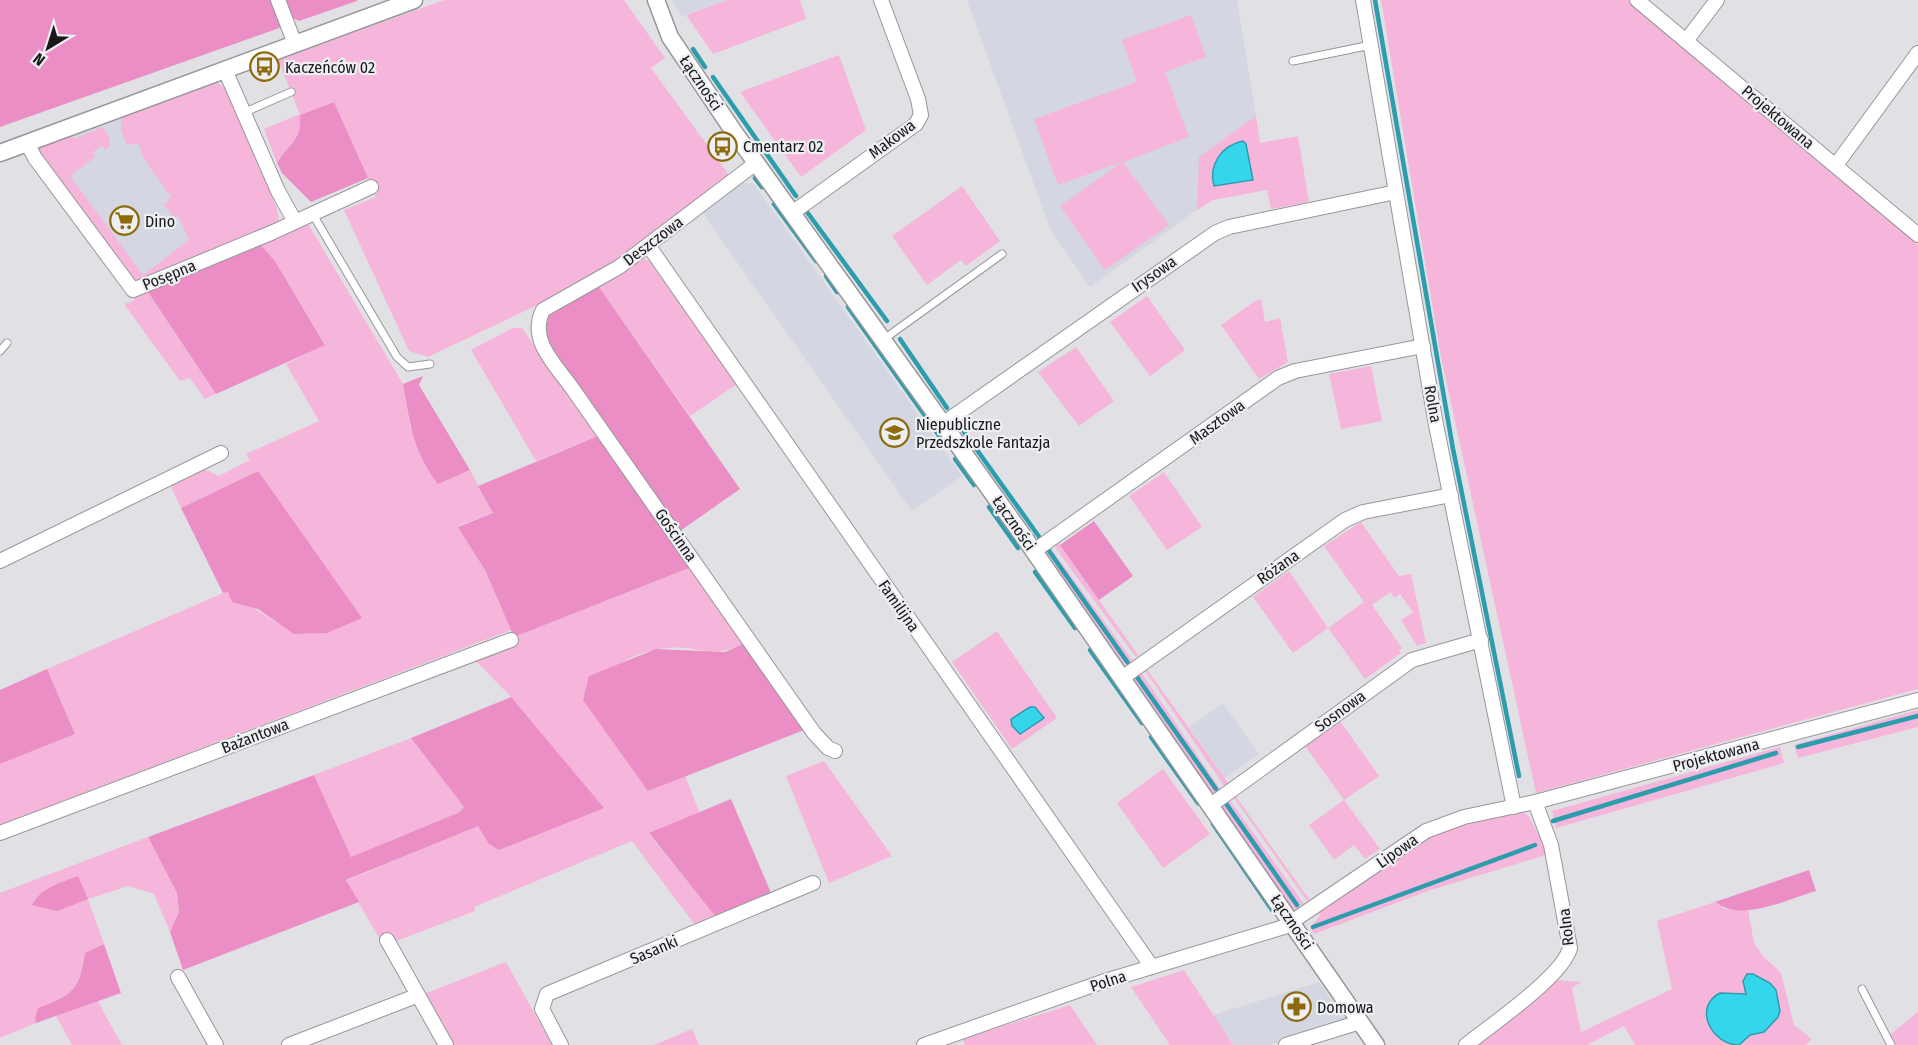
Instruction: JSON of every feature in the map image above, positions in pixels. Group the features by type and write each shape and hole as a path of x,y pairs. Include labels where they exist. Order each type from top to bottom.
{"street":[{"path":"278,0 294,44"},
{"path":"0,153 414,0"},
{"name":"Łączności","path":"656,0 670,37 756,163 1034,551 1376,1045"},
{"name":"Makowa","path":"792,213 916,124 921,115 918,99 881,0"},
{"name":"Rolna","path":"1363,0 1423,346 1514,807"},
{"name":"Projektowana","path":"1637,0 1918,235"},
{"path":"1686,40 1716,0"},
{"path":"1836,165 1918,53"},
{"path":"225,70 278,191 294,220"},
{"name":"Posępna","path":"27,143 35,158 133,290 271,233 294,220 371,187"},
{"name":"Deszczowa","path":"543,310 600,279 756,163"},
{"name":"Irysowa","path":"944,423 1215,233 1229,227 1396,192"},
{"name":"Familijna","path":"648,245 1152,967"},
{"name":"Gościnna","path":"543,310 537,322 538,335 544,348 814,733 828,748 835,751"},
{"name":"Masztowa","path":"1034,551 1278,378 1295,371 1423,346"},
{"path":"0,561 220,453"},
{"name":"Różana","path":"1122,678 1345,520 1363,512 1451,495"},
{"name":"Bażantowa","path":"0,833 511,640"},
{"name":"Sosnowa","path":"1211,805 1412,660 1481,640"},
{"name":"Projektowana","path":"1514,807 1918,700"},
{"name":"Rolna","path":"1466,1045 1552,975 1569,953 1562,898 1553,855 1535,802"},
{"name":"Lipowa","path":"1293,923 1426,831 1451,820 1514,807"},
{"name":"Sasanki","path":"561,1045 542,1009 547,994 813,883"},
{"name":"Polna","path":"924,1045 1152,967 1293,923"},
{"path":"387,940 446,1045"},
{"path":"178,977 216,1045"},
{"path":"289,1045 411,998"},
{"path":"1286,1045 1360,1022"}],"lane":[{"path":"1293,61 1371,45"},
{"path":"243,113 291,92"},
{"path":"312,212 397,357 408,367 430,364"},
{"path":"884,339 1002,254"},
{"path":"0,351 7,343"},
{"path":"1862,989 1891,1045"}],"shaded area":[{"path":"0,0 272,0 282,27 0,127"},
{"path":"286,0 357,1 299,21 293,18"},
{"path":"444,0 624,0 665,58 651,68 729,175 594,278 428,357 409,351 344,210 376,197 334,102 300,115 297,136 277,163 264,129 300,114 278,60"},
{"path":"672,0 728,0 681,16"},
{"path":"728,0 800,0 806,19 713,54 686,15"},
{"path":"967,0 1237,0 1256,116 1200,157 1197,210 1090,287 1051,231"},
{"path":"1381,0 1630,0 1918,245 1918,689 1536,793 1441,357"},
{"path":"1191,15 1206,57 1165,72 1189,137 1123,162 1169,225 1105,270 1060,206 1122,162 1058,185 1034,119 1137,82 1122,40"},
{"path":"839,55 866,130 801,177 740,92"},
{"path":"213,80 225,88 276,206 279,219 275,226 143,282 134,281 38,155 37,146 71,133 74,139 102,127 104,129 109,139 109,147 105,150 102,146 93,152 95,157 70,176 143,275 189,240 178,216 174,218 164,205 171,197 144,159 138,143 127,145 121,129 121,121 125,113"},
{"path":"220,84 225,88 276,206 279,219 143,282 37,152 92,125"},
{"path":"334,102 368,178 311,202 282,173 277,163 297,136 300,115"},
{"path":"1256,116 1260,143 1298,136 1309,202 1271,209 1267,190 1213,200 1197,210 1199,157"},
{"path":"739,182 754,184 962,476 912,511 701,211"},
{"path":"962,186 1000,241 966,266 961,260 927,285 892,236"},
{"path":"304,217 403,384 410,426 438,484 470,470 493,513 458,526 485,570 511,630 0,825 0,764 75,734 47,669 228,591 281,625 292,630 313,634 258,471 181,508 170,485 203,468 219,476 250,460 246,454 319,421 286,364 325,344 275,261 257,241"},
{"path":"257,241 275,261 325,345 216,394 146,289"},
{"path":"641,257 649,261 737,384 690,416 599,287"},
{"path":"599,287 740,489 680,531 548,344 545,328 550,313"},
{"path":"146,289 216,394 205,399 190,378 180,381 124,304 134,301 135,293"},
{"path":"1147,296 1185,350 1150,376 1110,322"},
{"path":"1261,299 1265,322 1280,318 1288,362 1259,379 1221,325"},
{"path":"513,328 522,328 598,436 536,461 471,350"},
{"path":"1076,347 1114,401 1079,426 1038,372"},
{"path":"1371,366 1382,421 1341,429 1329,374"},
{"path":"423,376 419,385 470,470 438,484 423,460 414,437 403,384"},
{"path":"598,436 689,568 514,637 485,570 458,527 493,513 478,486"},
{"path":"258,471 362,618 327,633 294,634 258,609 232,602 228,592 223,593 181,508"},
{"path":"1164,472 1202,527 1167,550 1129,496"},
{"path":"1094,521 1133,576 1099,600 1060,545"},
{"path":"1361,522 1399,576 1411,574 1426,643 1417,646 1401,620 1413,612 1400,594 1395,598 1390,592 1372,605 1402,648 1399,650 1401,653 1365,679 1328,628 1364,602 1324,546"},
{"path":"1058,542 1138,655 1136,657 1062,557 1054,545"},
{"path":"1050,547 1133,661 1123,664 1045,554"},
{"path":"689,568 743,644 731,649 712,652 680,648 663,649 645,652 624,661 648,791 685,776 700,813 649,834 715,916 695,925 632,841 474,907 475,911 396,941 392,937 382,943 346,881 478,825 489,844 511,697 474,659 514,637"},
{"path":"1289,571 1328,628 1293,653 1253,597"},
{"path":"997,631 1057,718 1012,749 952,662"},
{"path":"743,644 804,730 648,791 583,700 589,676 656,649 725,652"},
{"path":"1146,668 1229,784 1225,787 1144,669"},
{"path":"47,669 75,734 0,764 0,690"},
{"path":"1140,671 1221,790 1212,793 1132,679"},
{"path":"511,697 604,808 499,850 489,844 478,826 346,880 359,902 183,970 170,932 179,912 177,893 148,837 314,775 351,857 460,812 464,807 411,738"},
{"path":"1223,703 1259,754 1225,778 1189,727"},
{"path":"1918,710 1918,727 1798,758 1794,745"},
{"path":"1340,721 1379,776 1344,800 1305,746"},
{"path":"411,738 464,807 460,812 351,857 314,775"},
{"path":"1780,747 1784,763 1556,828 1552,811"},
{"path":"824,761 892,856 829,883 786,776"},
{"path":"1163,769 1210,834 1163,868 1117,803"},
{"path":"1236,797 1309,899 1307,901 1234,798"},
{"path":"731,799 771,893 715,916 649,833"},
{"path":"1229,799 1304,904 1297,906 1299,910 1292,908 1220,806"},
{"path":"1344,800 1380,849 1365,859 1354,845 1334,860 1309,825"},
{"path":"1521,811 1528,815 1549,854 1428,891 1314,934 1311,929 1320,916 1319,913 1417,845 1442,831"},
{"path":"148,837 177,893 179,912 170,932 154,894 128,886 88,899 104,944 85,953 80,976 73,990 60,999 38,1008 36,1023 0,1038 0,893"},
{"path":"1809,870 1816,891 1778,904 1751,910 1738,910 1726,908 1715,902"},
{"path":"78,876 88,899 57,911 32,905 46,890"},
{"path":"1715,902 1724,909 1748,910 1754,943 1763,956 1781,973 1794,1025 1812,1039 1805,1045 1635,1045 1624,1026 1587,1045 1477,1045 1553,980 1581,982 1572,988 1581,1032 1672,989 1657,921"},
{"path":"104,944 121,993 36,1023 38,1008 60,999 73,990 80,976 85,953"},
{"path":"506,962 552,1045 452,1045 424,994"},
{"path":"1184,970 1233,1045 1170,1045 1131,987"},
{"path":"1319,982 1346,1021 1270,1045 1233,1045 1213,1015"},
{"path":"97,1000 122,1045 72,1045 56,1016"},
{"path":"1070,1005 1097,1045 966,1045 962,1039"},
{"path":"1918,1012 1918,1045 1896,1045 1891,1034"},
{"path":"692,1029 699,1045 654,1045"}],"water":[{"path":"1243,141 1246,144 1253,180 1214,186 1213,171 1218,157 1235,143"},
{"path":"1030,707 1035,707 1044,718 1020,734 1012,726 1011,719"},
{"path":"1747,974 1753,974 1770,983 1776,990 1780,1011 1778,1017 1764,1032 1750,1035 1739,1045 1721,1039 1714,1032 1709,1024 1707,1007 1720,993 1746,994 1743,981"}],"waterway":[{"path":"1375,0 1453,449 1519,776"},
{"path":"693,49 705,67"},
{"path":"713,77 796,196"},
{"path":"755,178 762,187"},
{"path":"774,204 816,261"},
{"path":"807,212 887,321"},
{"path":"826,276 837,292"},
{"path":"848,307 940,437"},
{"path":"900,339 947,408"},
{"path":"957,422 1040,538"},
{"path":"955,459 974,485"},
{"path":"989,507 1018,548"},
{"path":"1049,551 1128,663"},
{"path":"1035,572 1075,628"},
{"path":"1090,650 1142,723"},
{"path":"1137,677 1216,789"},
{"path":"1798,747 1918,716"},
{"path":"1151,737 1198,803"},
{"path":"1553,821 1776,753"},
{"path":"1227,805 1297,905"},
{"path":"1213,824 1272,910"},
{"path":"1313,927 1535,845"}],"place":[{"name":"Kaczeńców 02","path":"264,67"},
{"name":"Cmentarz 02","path":"722,146"},
{"name":"Dino","path":"124,221"},
{"name":"Niepubliczne Przedszkole Fantazja","path":"895,433"},
{"name":"Domowa","path":"1296,1007"}]}
